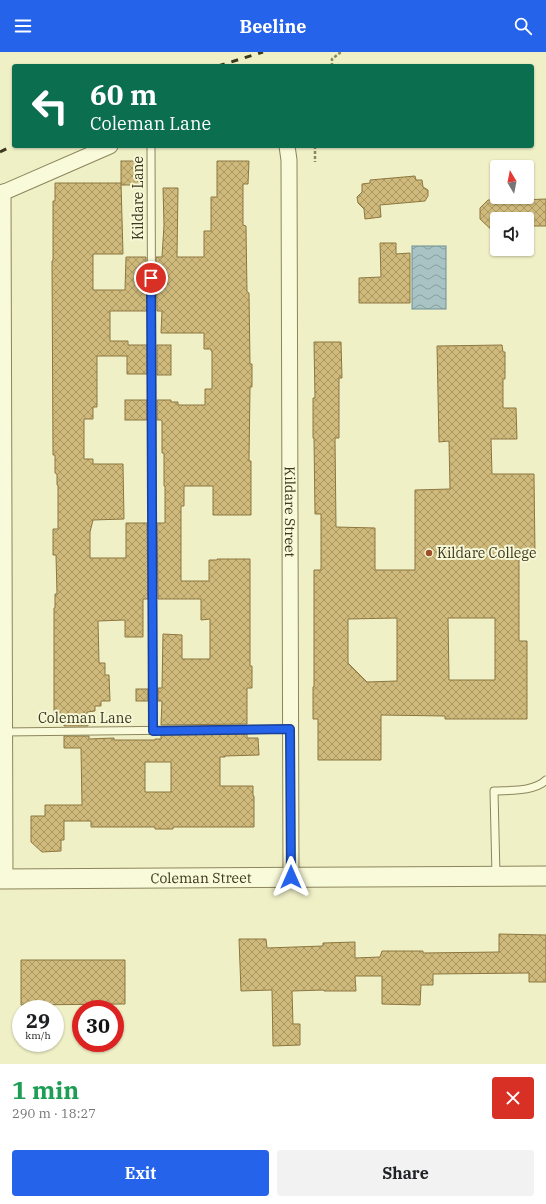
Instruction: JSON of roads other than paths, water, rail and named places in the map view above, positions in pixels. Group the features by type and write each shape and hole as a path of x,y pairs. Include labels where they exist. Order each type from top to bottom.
{"street":[{"path":"2,879 2,193 105,148"},
{"name":"Kildare Street","path":"287,148 289,160 291,877"},
{"name":"Coleman Street","path":"2,879 546,876"}],"lane":[{"name":"Kildare Lane","path":"151,148 153,731"},
{"name":"Coleman Lane","path":"2,732 290,729"},
{"path":"496,876 494,790 532,788 546,780"}],"water":[{"path":"412,246 446,246 446,309 412,309"}],"railway":[{"path":"224,64 263,52"},
{"path":"0,152 12,146"}],"place":[{"name":"Kildare College","path":"429,553"}]}
